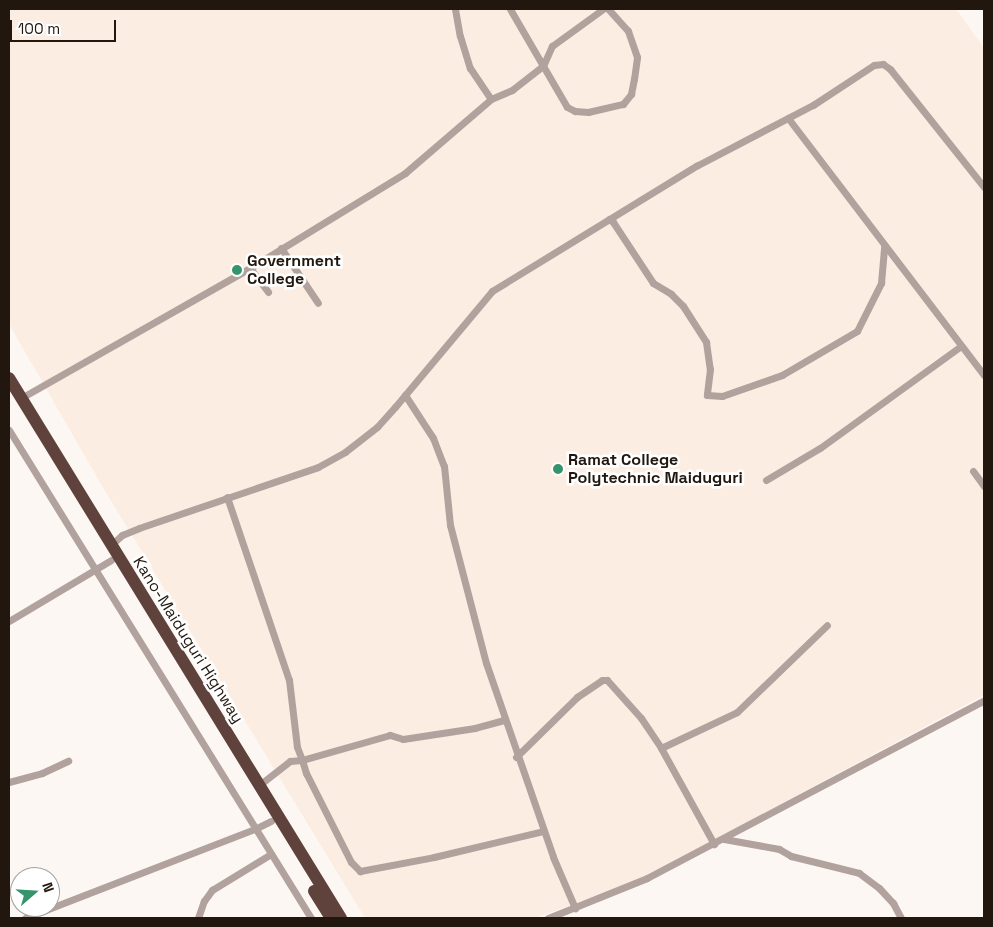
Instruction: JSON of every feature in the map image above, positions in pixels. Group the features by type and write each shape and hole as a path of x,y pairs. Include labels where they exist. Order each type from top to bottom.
{"highway":[{"name":"Kano-Maiduguri Highway","path":"9,378 341,918"},
{"name":"Kano-Maiduguri Highway","path":"9,392 331,918"}],"street":[{"path":"455,9 470,68 491,99"},
{"path":"510,9 567,107 575,111 588,112 623,104 630,94 637,57 628,31 608,9"},
{"path":"21,398 250,268 405,173 491,99 512,90 543,66 552,46 603,9"},
{"path":"110,545 138,528 318,467 345,452 377,427 492,291 698,165 813,105 874,65 883,64 902,83 984,187"},
{"path":"788,118 984,375"},
{"path":"609,218 653,284 671,294 683,306 706,342 710,368 707,395 722,396 782,375 857,331 881,284 884,245"},
{"path":"281,248 318,304"},
{"path":"250,268 268,292"},
{"path":"766,480 820,448 962,346"},
{"path":"405,396 433,438 444,466 450,525 460,567 504,720 543,832 576,908"},
{"path":"9,430 311,918"},
{"path":"973,471 984,486"},
{"path":"227,498 289,680 297,747 306,774 347,853 360,871 434,857 543,832"},
{"path":"9,621 111,560"},
{"path":"661,748 737,712 827,625"},
{"path":"516,757 577,697 602,680 607,680 614,686 661,748 714,844"},
{"path":"548,918 647,878 984,700"},
{"path":"259,785 290,761 302,760 390,735 403,739 475,728 504,720"},
{"path":"9,782 42,773 68,761"},
{"path":"25,918 255,829 270,821"},
{"path":"724,839 779,849 791,856 858,873 888,898 901,918"},
{"path":"198,918 204,901 212,890 271,854"}],"shaded area":[{"name":"Ramat College Polytechnic Maiduguri","path":"9,9 956,9 984,48 984,695 635,882 535,918 365,918 102,486 9,324"}],"place":[{"name":"Government College","path":"237,270"},
{"name":"Ramat College Polytechnic Maiduguri","path":"558,469"}]}
